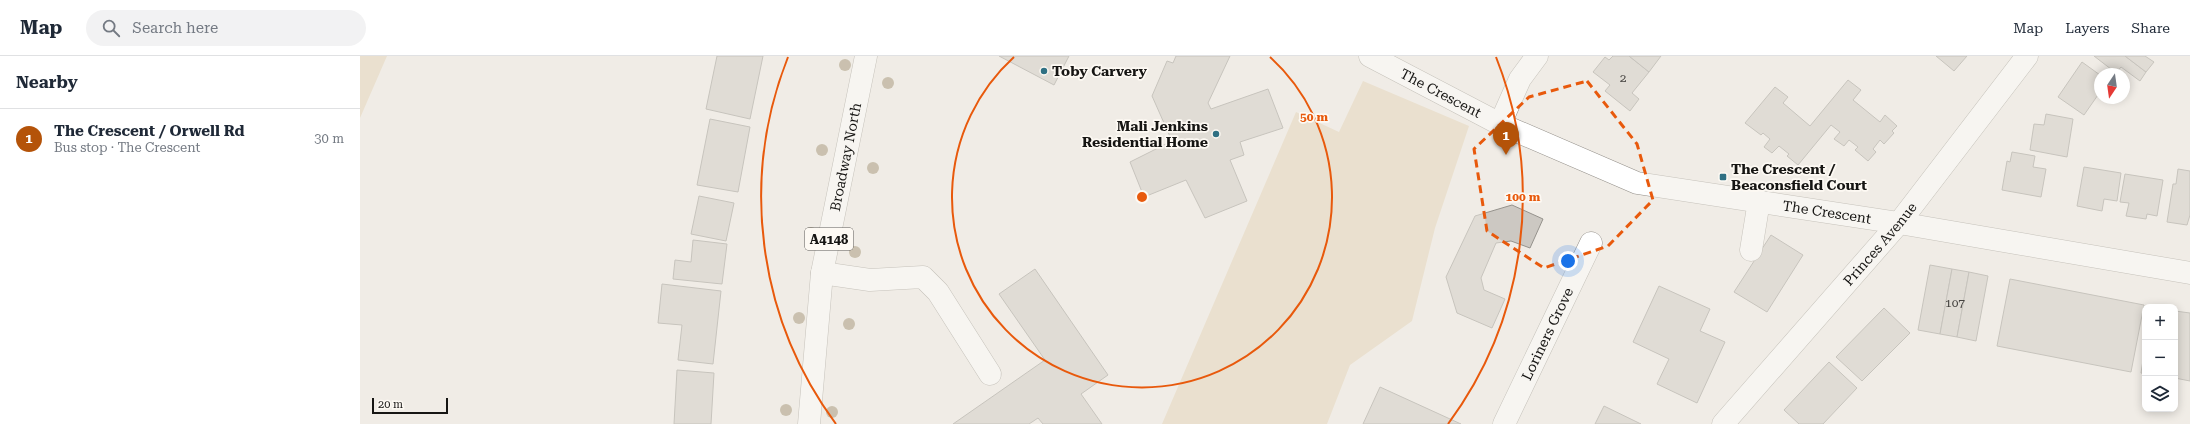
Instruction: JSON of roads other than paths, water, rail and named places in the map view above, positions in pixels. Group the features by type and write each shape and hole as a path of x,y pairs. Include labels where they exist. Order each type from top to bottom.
{"main road":[{"name":"Broadway North","path":"809,424 822,274 866,56"},
{"name":"The Crescent","path":"1370,56 1500,124 1637,183 1899,223 2190,273"},
{"path":"1500,124 1520,79 1537,56"},
{"name":"Princes Avenue","path":"1723,424 1899,223 2027,56"},
{"path":"1751,250 1759,201"},
{"name":"Loriners Grove","path":"1504,424 1591,243"},
{"path":"822,274 870,280 923,277 938,292 990,374"}],"place":[{"name":"Toby Carvery","path":"1044,71"},
{"name":"Mali Jenkins Residential Home","path":"1216,134"},
{"name":"The Crescent / Orwell Rd","path":"1506,155"},
{"name":"The Crescent / Beaconsfield Court","path":"1723,177"}]}
